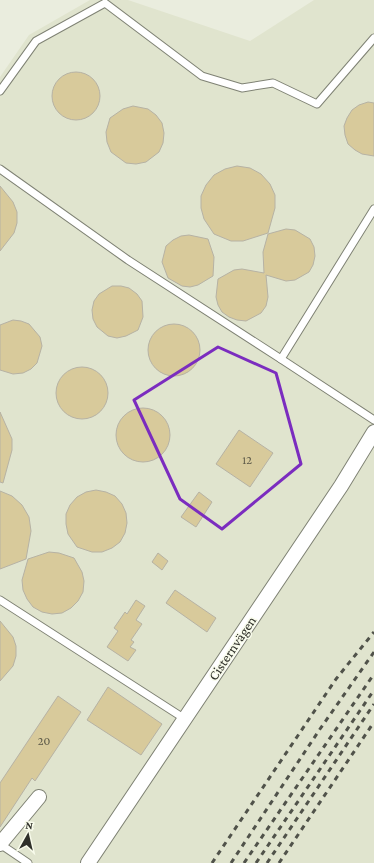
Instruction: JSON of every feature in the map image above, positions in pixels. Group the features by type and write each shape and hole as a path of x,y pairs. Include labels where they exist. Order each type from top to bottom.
{"street":[{"name":"Cisternvägen","path":"88,863 341,486 374,432"},
{"path":"0,844 39,797"}],"lane":[{"path":"0,91 36,41 105,3 202,76 242,88 273,82 317,104 374,38"},
{"path":"0,169 128,260 374,420"},
{"path":"281,360 374,209"},
{"path":"0,600 185,719"},
{"path":"0,844 28,863"}],"highlighted area":[{"path":"218,347 276,373 301,464 222,529 180,499 134,400"}],"shaded area":[{"path":"90,0 128,0 250,41 314,0 374,0 374,863 0,863 0,77 29,35"}],"building":[{"path":"71,72 81,72 93,79 100,91 100,101 93,113 81,120 71,120 63,116 56,109 52,101 52,91 56,83 63,76"},
{"path":"368,102 374,103 374,156 362,154 348,144 344,126 352,110 359,105"},
{"path":"133,106 148,109 156,115 162,123 164,133 163,143 159,152 146,162 136,164 126,163 111,152 107,142 106,132 110,118 123,109"},
{"path":"237,166 250,168 261,174 270,184 275,195 275,208 268,233 243,241 231,241 214,234 204,219 201,208 201,196 206,185 214,175 225,169"},
{"path":"0,186 13,202 17,212 17,223 14,233 0,251"},
{"path":"286,229 295,230 310,239 314,247 315,256 313,265 309,272 295,280 286,281 266,275 268,297 266,306 261,313 246,321 229,317 222,312 218,305 216,297 218,279 234,270 242,269 264,273 263,252 268,234"},
{"path":"189,235 208,239 214,257 213,276 198,285 190,287 182,286 168,278 162,262 166,246 181,236"},
{"path":"112,286 129,288 137,294 142,301 143,317 138,330 126,336 117,338 108,336 97,327 93,319 92,310 94,301 99,294"},
{"path":"13,320 29,324 40,337 42,346 37,363 31,369 23,373 13,374 0,370 0,325"},
{"path":"169,324 179,324 193,331 200,345 200,355 193,369 179,376 169,376 159,372 152,365 148,355 148,345 152,335 159,328"},
{"path":"82,367 96,371 104,379 108,393 104,407 96,415 82,419 68,415 60,407 56,393 60,379 68,371"},
{"path":"138,408 148,408 162,416 168,425 170,435 168,445 162,454 148,462 138,462 128,457 121,450 116,440 116,430 121,420 128,413"},
{"path":"0,412 12,439 12,450 3,483 0,482"},
{"path":"239,430 273,453 250,487 216,464"},
{"path":"96,490 115,496 122,504 126,513 127,523 125,533 120,542 112,548 102,552 92,552 77,547 68,534 66,524 66,514 70,505 77,497 86,492"},
{"path":"0,491 12,496 22,505 29,517 31,531 26,559 0,569"},
{"path":"199,492 212,502 196,527 181,517"},
{"path":"49,552 59,553 74,558 82,572 84,581 83,592 78,601 71,608 62,613 52,614 42,612 33,607 23,590 22,580 28,559"},
{"path":"158,553 168,561 162,570 152,562"},
{"path":"175,590 216,618 207,632 166,603"},
{"path":"136,600 145,606 136,620 142,624 131,640 134,642 130,647 136,650 128,661 107,647 118,631 114,628 125,612 127,614"},
{"path":"0,621 13,637 16,646 16,656 13,666 0,681"},
{"path":"108,687 162,724 141,755 87,720"},
{"path":"58,696 81,712 35,781 32,778 0,827 0,783"}],"railway":[{"path":"212,863 336,679 374,632"},
{"path":"231,863 320,729 374,652"},
{"path":"244,863 374,674"},
{"path":"256,863 374,690"},
{"path":"267,863 374,704"},
{"path":"279,863 374,722"}]}
